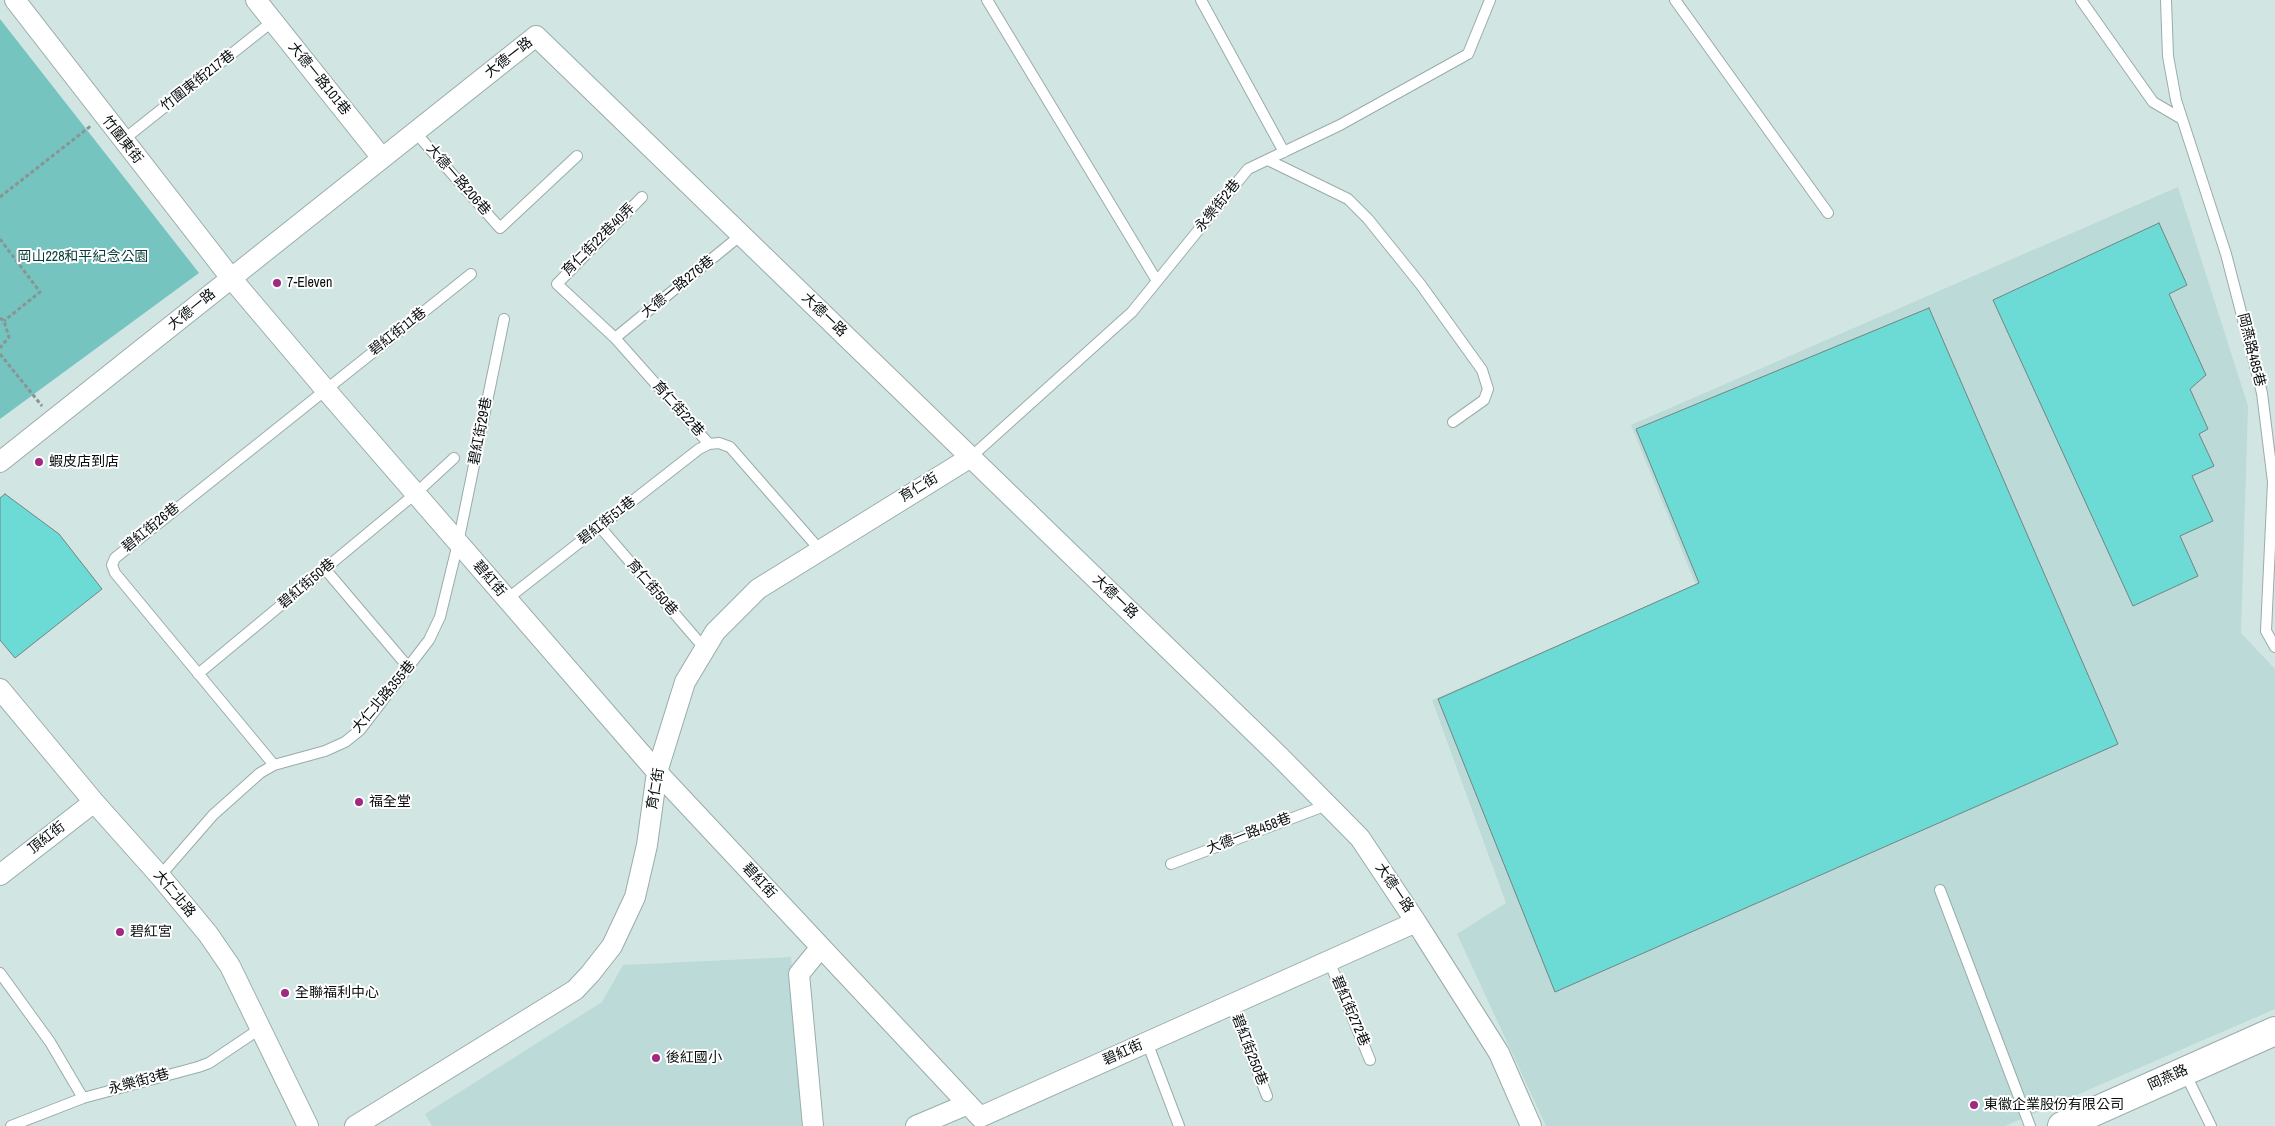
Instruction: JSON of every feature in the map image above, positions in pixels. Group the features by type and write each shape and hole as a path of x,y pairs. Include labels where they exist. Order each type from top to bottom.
{"street":[{"name":"竹圍東街","path":"15,0 231,278"},
{"name":"大德一路101巷","path":"256,0 382,158"},
{"name":"大德一路","path":"0,462 536,36 971,457 1360,838 1416,922 1498,1054 1532,1126"},
{"name":"碧紅街","path":"231,278 657,772 980,1116 1416,922"},
{"name":"育仁街","path":"355,1126 575,990 590,974 612,946 635,896 647,845 657,772 685,682 715,632 758,589 971,457"},
{"name":"大仁北路","path":"0,689 208,934 230,966 308,1126"},
{"name":"頂紅街","path":"0,875 94,802"},
{"path":"813,1126 799,974 821,947"},
{"name":"岡燕路","path":"2062,1126 2275,1031"},
{"path":"916,1126 968,1104"}],"lane":[{"path":"988,0 1157,281"},
{"path":"1201,0 1284,152"},
{"name":"永樂街2巷","path":"971,457 1132,312 1248,169 1340,125 1468,54 1490,0"},
{"path":"1675,0 1828,213"},
{"path":"2081,0 2153,102 2182,119"},
{"name":"岡燕路485巷","path":"2166,0 2168,56 2176,100 2226,254 2262,393 2273,482 2266,631 2275,647"},
{"name":"竹圍東街217巷","path":"122,140 273,21"},
{"name":"大德一路206巷","path":"415,132 500,228 577,156"},
{"path":"1268,160 1348,199 1368,219 1421,285 1482,370 1488,389 1484,400 1453,422"},
{"name":"育仁街22巷40弄","path":"556,284 642,197"},
{"name":"大德一路276巷","path":"615,338 741,235"},
{"name":"碧紅街11巷","path":"325,389 471,274"},
{"name":"育仁街22巷","path":"556,284 615,338 709,444 719,443 730,447 820,550"},
{"name":"碧紅街29巷","path":"458,543 504,319"},
{"name":"碧紅街26巷","path":"274,765 115,573 112,565 114,558 325,389"},
{"name":"碧紅街51巷","path":"507,599 699,449 709,444"},
{"name":"碧紅街50巷","path":"198,674 416,494 454,458"},
{"name":"育仁街50巷","path":"600,527 705,649"},
{"name":"大仁北路355巷","path":"160,876 233,795 260,772 274,765 326,751 344,742 360,730 429,640 440,617 458,543"},
{"path":"325,569 409,668"},
{"name":"大德一路458巷","path":"1170,864 1327,804"},
{"path":"1940,890 2030,1126"},
{"name":"碧紅街272巷","path":"1329,961 1370,1060"},
{"path":"0,974 50,1042 83,1098"},
{"name":"碧紅街250巷","path":"1231,1004 1267,1096"},
{"name":"永樂街3巷","path":"11,1126 83,1098 209,1063 261,1028"},
{"path":"1148,1042 1178,1126"},
{"path":"2184,1071 2211,1126"}],"path":[{"path":"0,197 104,116"},
{"path":"0,239 40,292 4,321"},
{"path":"0,318 4,321 9,337 0,348"},
{"path":"0,354 53,420"}],"shaded area":[{"path":"2178,187 2248,406 2241,633 2275,669 2275,1009 2005,1126 1546,1126 1457,934 1506,903 1432,700 1696,585 1631,425"},
{"name":"後紅國小","path":"791,957 805,1126 432,1126 425,1114 602,1002 623,965"}],"green space":[{"name":"岡山228和平紀念公園","path":"0,19 199,273 0,419"}],"building":[{"path":"2159,223 2187,285 2169,294 2206,375 2190,389 2208,429 2199,434 2214,466 2192,476 2213,521 2180,536 2198,576 2133,606 1993,300"},
{"path":"1929,308 2118,744 1555,992 1438,699 1699,583 1636,429"},
{"path":"5,494 59,534 102,589 15,658 0,640 0,498"}],"place":[{"name":"7-Eleven","path":"277,283"},
{"name":"蝦皮店到店","path":"39,462"},
{"name":"福全堂","path":"359,802"},
{"name":"碧紅宮","path":"120,932"},
{"name":"全聯福利中心","path":"285,993"},
{"name":"後紅國小","path":"656,1058"},
{"name":"東徽企業股份有限公司","path":"1974,1105"}]}
